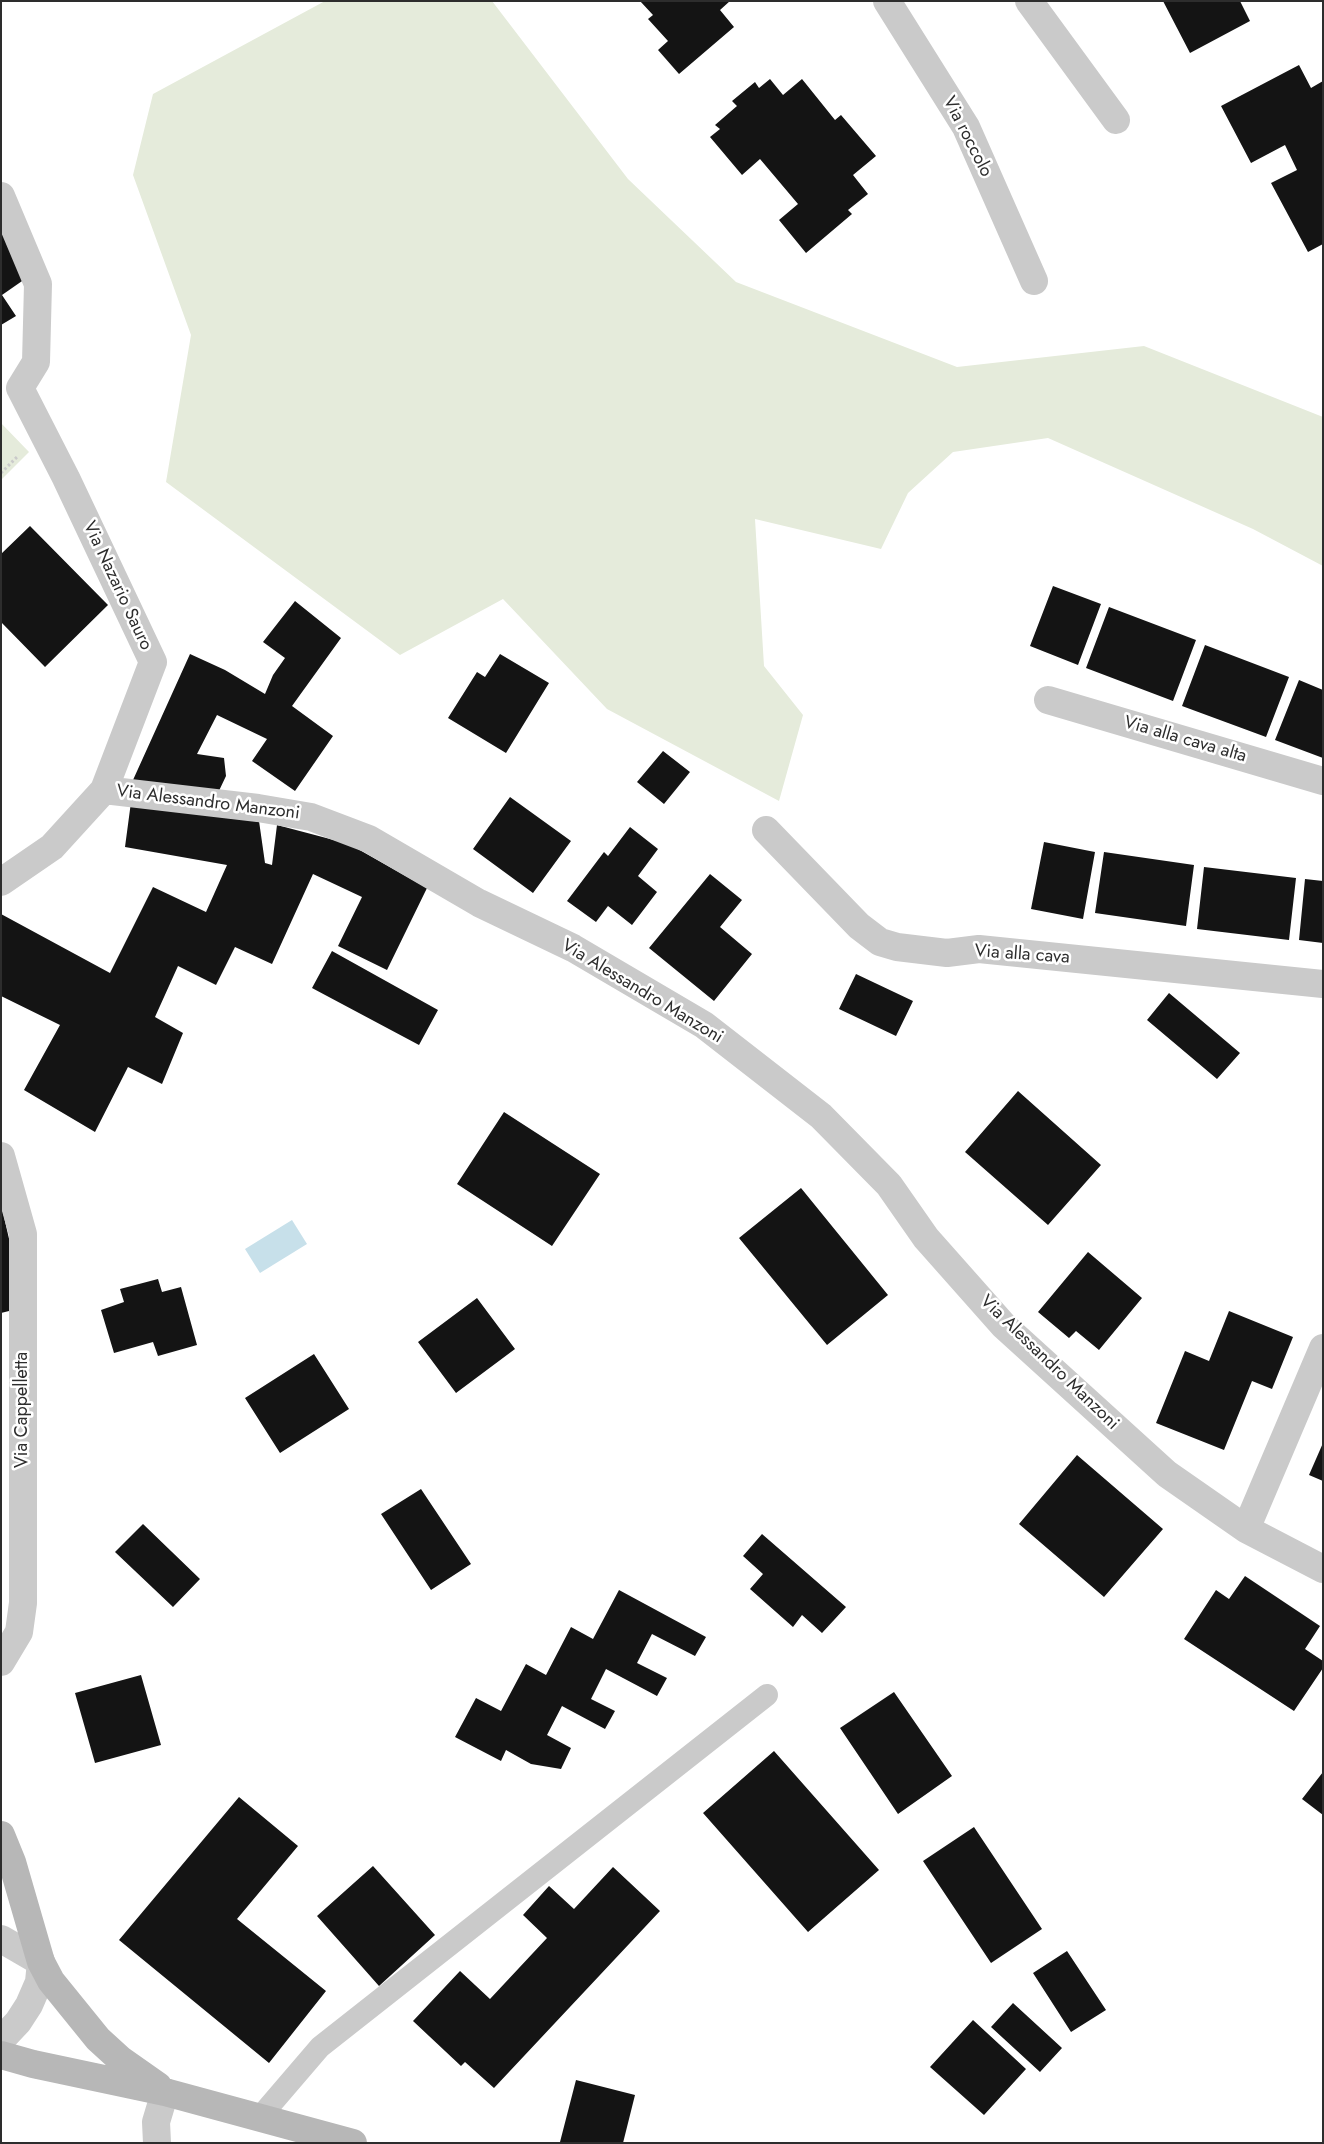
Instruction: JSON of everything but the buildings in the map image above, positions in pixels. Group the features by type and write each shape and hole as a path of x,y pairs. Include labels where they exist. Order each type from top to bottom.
{"street":[{"name":"Via roccolo","path":"887,1 966,127 1034,281"},
{"path":"1029,1 1116,120"},
{"path":"1,196 38,284 36,362 11,390"},
{"name":"Via Nazario Sauro","path":"11,390 66,478 153,662 104,790"},
{"name":"Via alla cava alta","path":"1048,700 1323,780"},
{"name":"Via Alessandro Manzoni","path":"1,882 52,847 104,790 258,808 311,817 369,839 479,903 573,948 704,1025 828,1123 889,1185 926,1238 1004,1326 1167,1474 1246,1529 1323,1569"},
{"name":"Via alla cava","path":"766,830 859,926 880,942 897,947 947,953 979,949 1323,984"},
{"name":"Via Cappelletta","path":"1,1156 23,1234 23,1603 19,1632 1,1662"},
{"path":"1246,1529 1321,1351"},
{"path":"1,1835 12,1862 40,1962 51,1981 98,2039 121,2060 165,2092"},
{"path":"1,1939 40,1962"},
{"path":"1,2040 18,2022 29,2005 39,1982 40,1962"},
{"path":"1,2056 165,2092 353,2143"},
{"path":"157,2143 156,2122 165,2092"}],"lane":[{"path":"260,2118 320,2047 767,1695"}],"green space":[{"path":"325,1 492,1 628,179 736,282 957,367 1144,346 1323,417 1323,566 1253,529 1048,438 953,452 908,493 881,549 755,519 764,666 803,715 779,801 607,709 503,599 400,655 166,482 191,335 133,175 153,94"},
{"path":"1,423 29,452 1,480"}],"water":[{"path":"292,1220 307,1244 260,1273 245,1249"}]}
